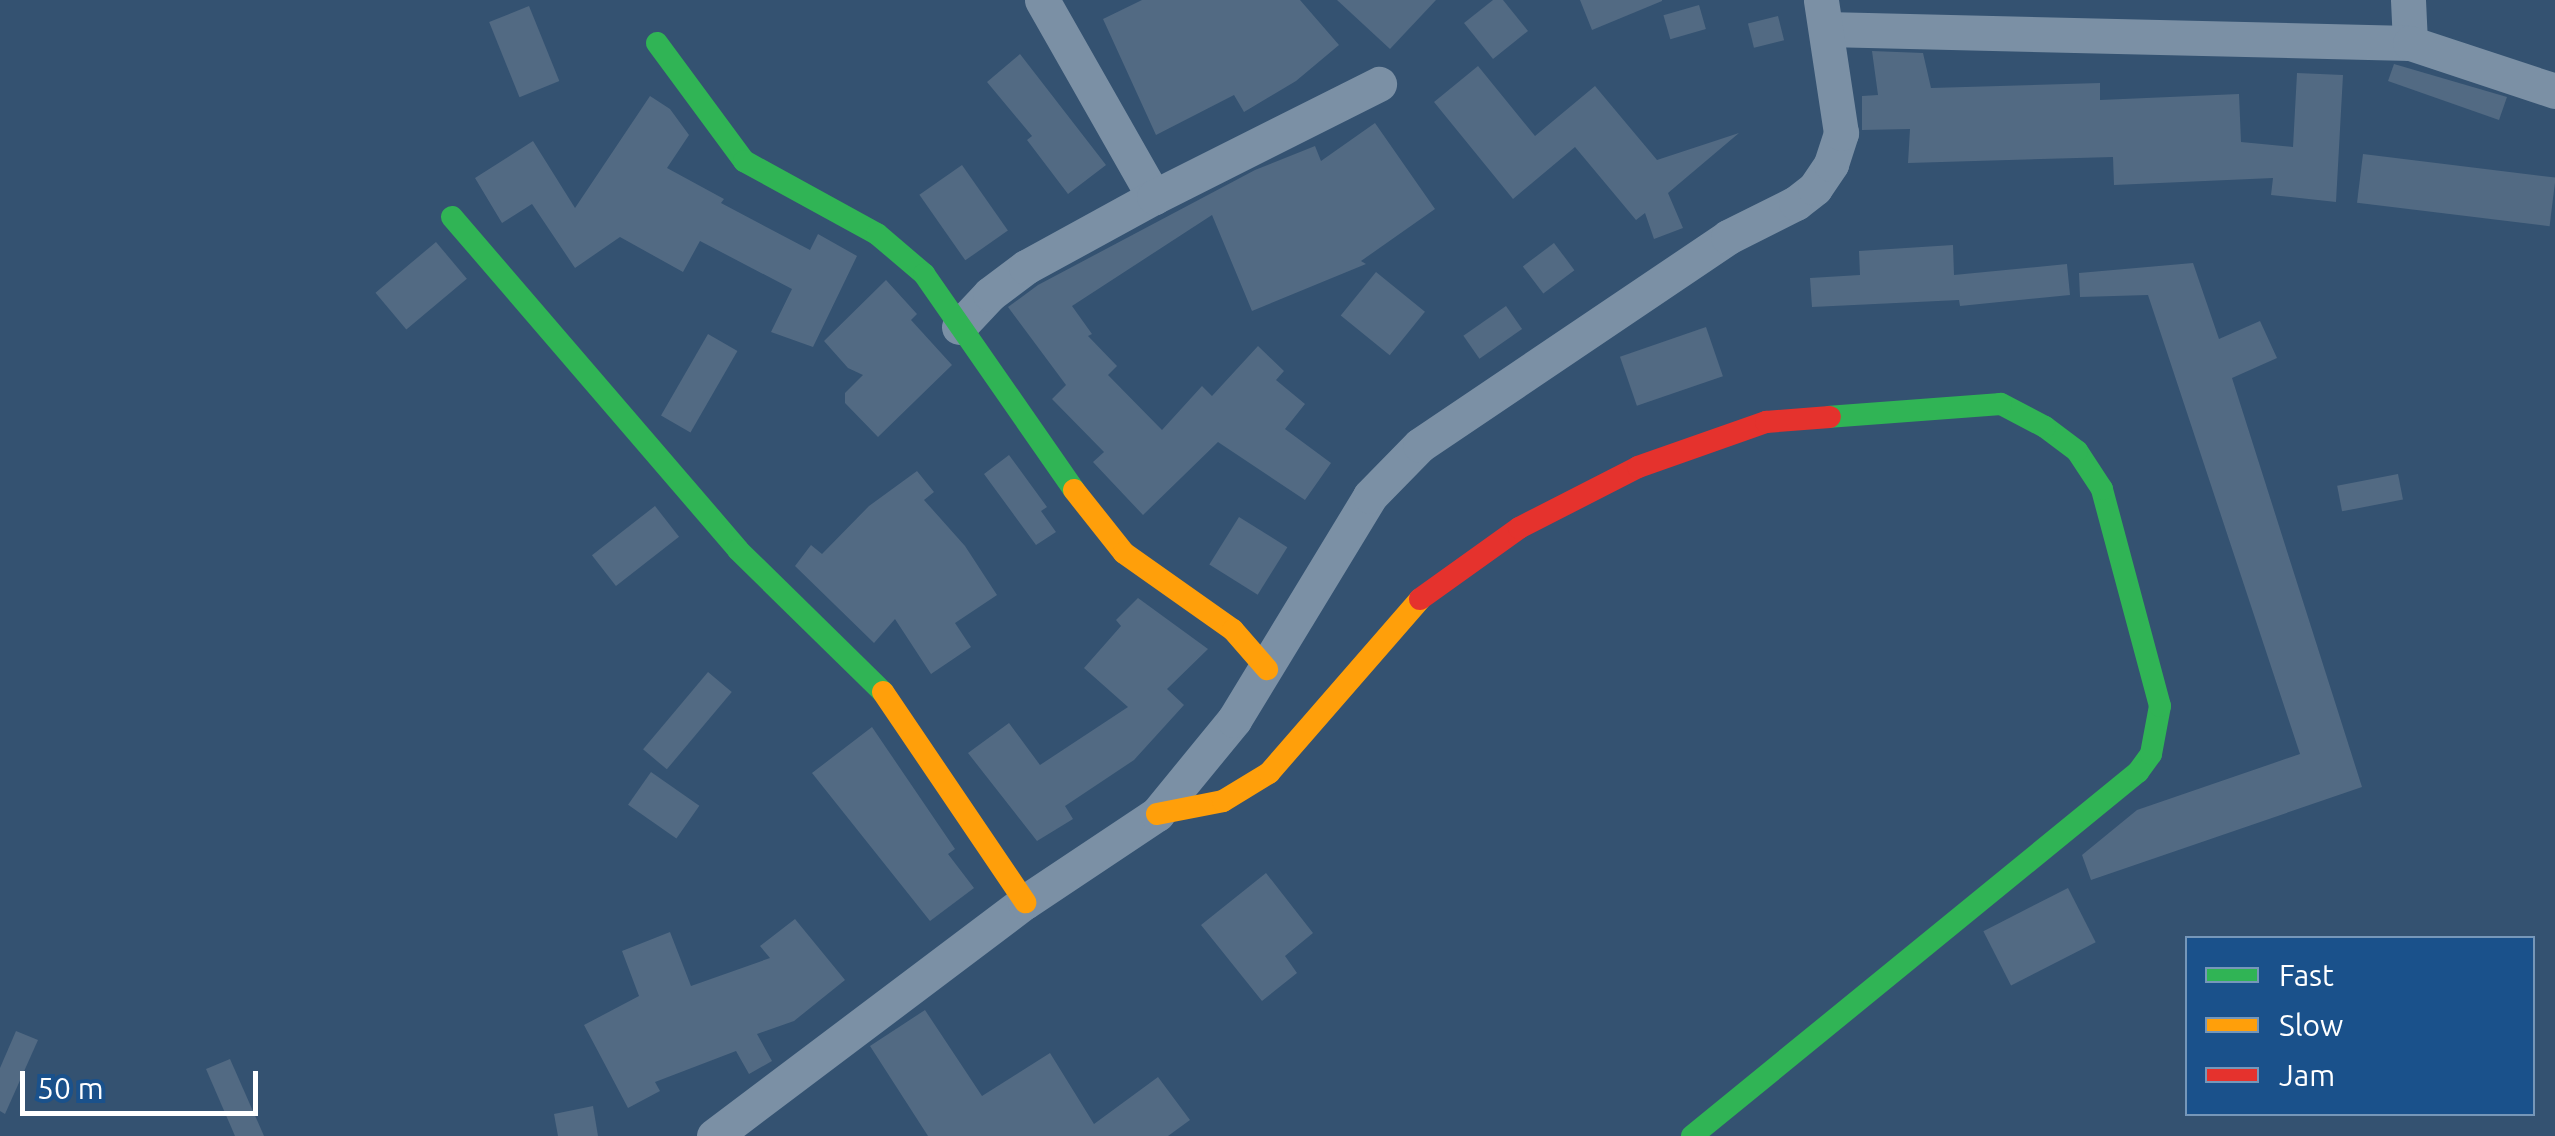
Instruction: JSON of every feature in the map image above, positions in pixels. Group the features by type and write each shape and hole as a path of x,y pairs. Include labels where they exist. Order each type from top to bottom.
{"street":[{"path":"1042,0 1154,197"},
{"path":"2408,0 2410,43"},
{"path":"714,1136 1025,902 1157,814 1234,720 1370,496 1420,445 1728,236 1796,203 1815,188 1831,164 1840,133 1824,14 2410,43 2555,91"},
{"path":"657,43 744,161 877,234 924,274 1091,514 1124,553 1233,630 1266,670"},
{"path":"959,327 990,294 1026,268 1154,197 1379,84"},
{"path":"452,217 738,550 883,692 1025,902"},
{"path":"1157,814 1223,800 1269,773 1429,588 1519,528 1638,467 1766,422 2001,404 2045,427 2078,450 2102,489 2160,706 2151,754 2138,772 1692,1136"}],"building":[{"path":"1142,0 1300,0 1339,45 1296,81 1244,112 1234,95 1156,135 1103,19"},
{"path":"1337,0 1436,0 1390,49"},
{"path":"1493,0 1503,0 1528,31 1493,59 1464,23"},
{"path":"1580,0 1662,0 1662,1 1592,30"},
{"path":"1699,5 1706,29 1670,39 1663,15"},
{"path":"529,6 559,81 519,97 489,22"},
{"path":"1778,16 1784,40 1754,48 1748,23"},
{"path":"1872,51 1923,53 1931,88 2100,83 2100,100 2239,94 2241,142 2293,147 2297,73 2343,75 2336,202 2271,195 2273,178 2114,185 2113,157 1908,163 1910,129 1862,130 1862,96 1878,95"},
{"path":"1020,54 1106,165 1068,194 1027,140 1032,136 987,82"},
{"path":"2394,64 2507,97 2499,120 2388,81"},
{"path":"1478,66 1535,136 1595,86 1657,160 1739,133 1668,193 1683,228 1654,239 1645,213 1636,220 1575,147 1513,199 1434,102"},
{"path":"650,96 670,109 689,135 667,168 724,199 721,203 810,250 818,234 857,256 813,347 771,332 792,289 700,241 683,272 620,237 575,268 532,204 502,223 475,178 533,141 575,208"},
{"path":"1375,123 1435,209 1361,261 1366,264 1252,311 1212,215 1072,306 1092,334 1088,336 1117,366 1108,375 1162,430 1202,386 1212,396 1258,346 1284,371 1276,380 1305,404 1285,429 1331,463 1305,500 1218,442 1143,515 1093,462 1104,452 1052,399 1066,385 1008,307 1038,285 1255,170 1315,146 1321,161"},
{"path":"2363,154 2555,178 2550,226 2357,203"},
{"path":"962,165 1008,231 965,260 919,195"},
{"path":"436,242 467,279 406,330 375,293"},
{"path":"1554,243 1574,270 1543,294 1523,266"},
{"path":"1953,245 1954,275 2067,264 2070,295 1960,306 1959,300 1812,307 1810,278 1860,275 1859,251"},
{"path":"2193,263 2219,339 2260,321 2277,358 2232,378 2362,787 2091,880 2082,855 2137,810 2300,754 2148,295 2080,297 2079,273"},
{"path":"1376,272 1425,312 1390,355 1341,316"},
{"path":"886,280 917,314 911,320 952,365 878,437 845,403 845,393 863,375 848,368 824,341"},
{"path":"1506,306 1522,329 1479,359 1463,336"},
{"path":"1706,327 1723,376 1637,406 1620,357"},
{"path":"708,334 737,351 690,432 661,415"},
{"path":"1009,455 1047,507 1041,511 1056,532 1036,545 984,474"},
{"path":"917,471 934,492 924,500 965,546 997,595 955,623 971,647 931,674 895,619 874,643 795,566 811,545 822,554 869,506"},
{"path":"2398,474 2403,500 2342,511 2337,486"},
{"path":"655,506 679,537 616,586 592,555"},
{"path":"1239,517 1287,547 1258,595 1209,564"},
{"path":"1138,598 1208,649 1167,689 1184,705 1134,760 1065,806 1073,819 1037,841 968,753 1009,723 1040,765 1128,707 1084,668 1121,626 1116,620"},
{"path":"708,672 732,692 667,769 643,749"},
{"path":"872,727 955,849 948,854 974,888 930,921 812,773"},
{"path":"651,772 699,806 676,839 628,805"},
{"path":"1266,873 1313,933 1285,956 1297,973 1262,1001 1201,925"},
{"path":"2068,888 2096,942 2011,985 1983,931"},
{"path":"795,919 845,980 794,1021 757,1034 772,1061 749,1074 736,1051 655,1082 660,1091 628,1108 584,1025 639,996 622,951 670,932 691,986 770,958 760,946"},
{"path":"925,1010 982,1096 1050,1053 1094,1124 1158,1077 1190,1120 1168,1136 928,1136 870,1046"},
{"path":"16,1031 38,1040 5,1114 0,1111 0,1068"},
{"path":"230,1059 264,1136 235,1136 206,1069"},
{"path":"593,1106 598,1136 558,1136 554,1114"}],"traffic: fast":[{"path":"657,43 744,161 877,234 924,274 1074,490"},
{"path":"452,217 738,550 883,692"},
{"path":"1692,1136 2138,772 2151,754 2160,706 2102,489 2077,451 2045,427 2001,404 1830,417"}],"traffic: slow":[{"path":"1074,490 1124,553 1233,630 1267,669"},
{"path":"1157,814 1223,801 1269,773 1420,599"},
{"path":"883,692 1025,902"}],"traffic: jam":[{"path":"1420,599 1519,528 1638,467 1766,422 1830,417"}]}
